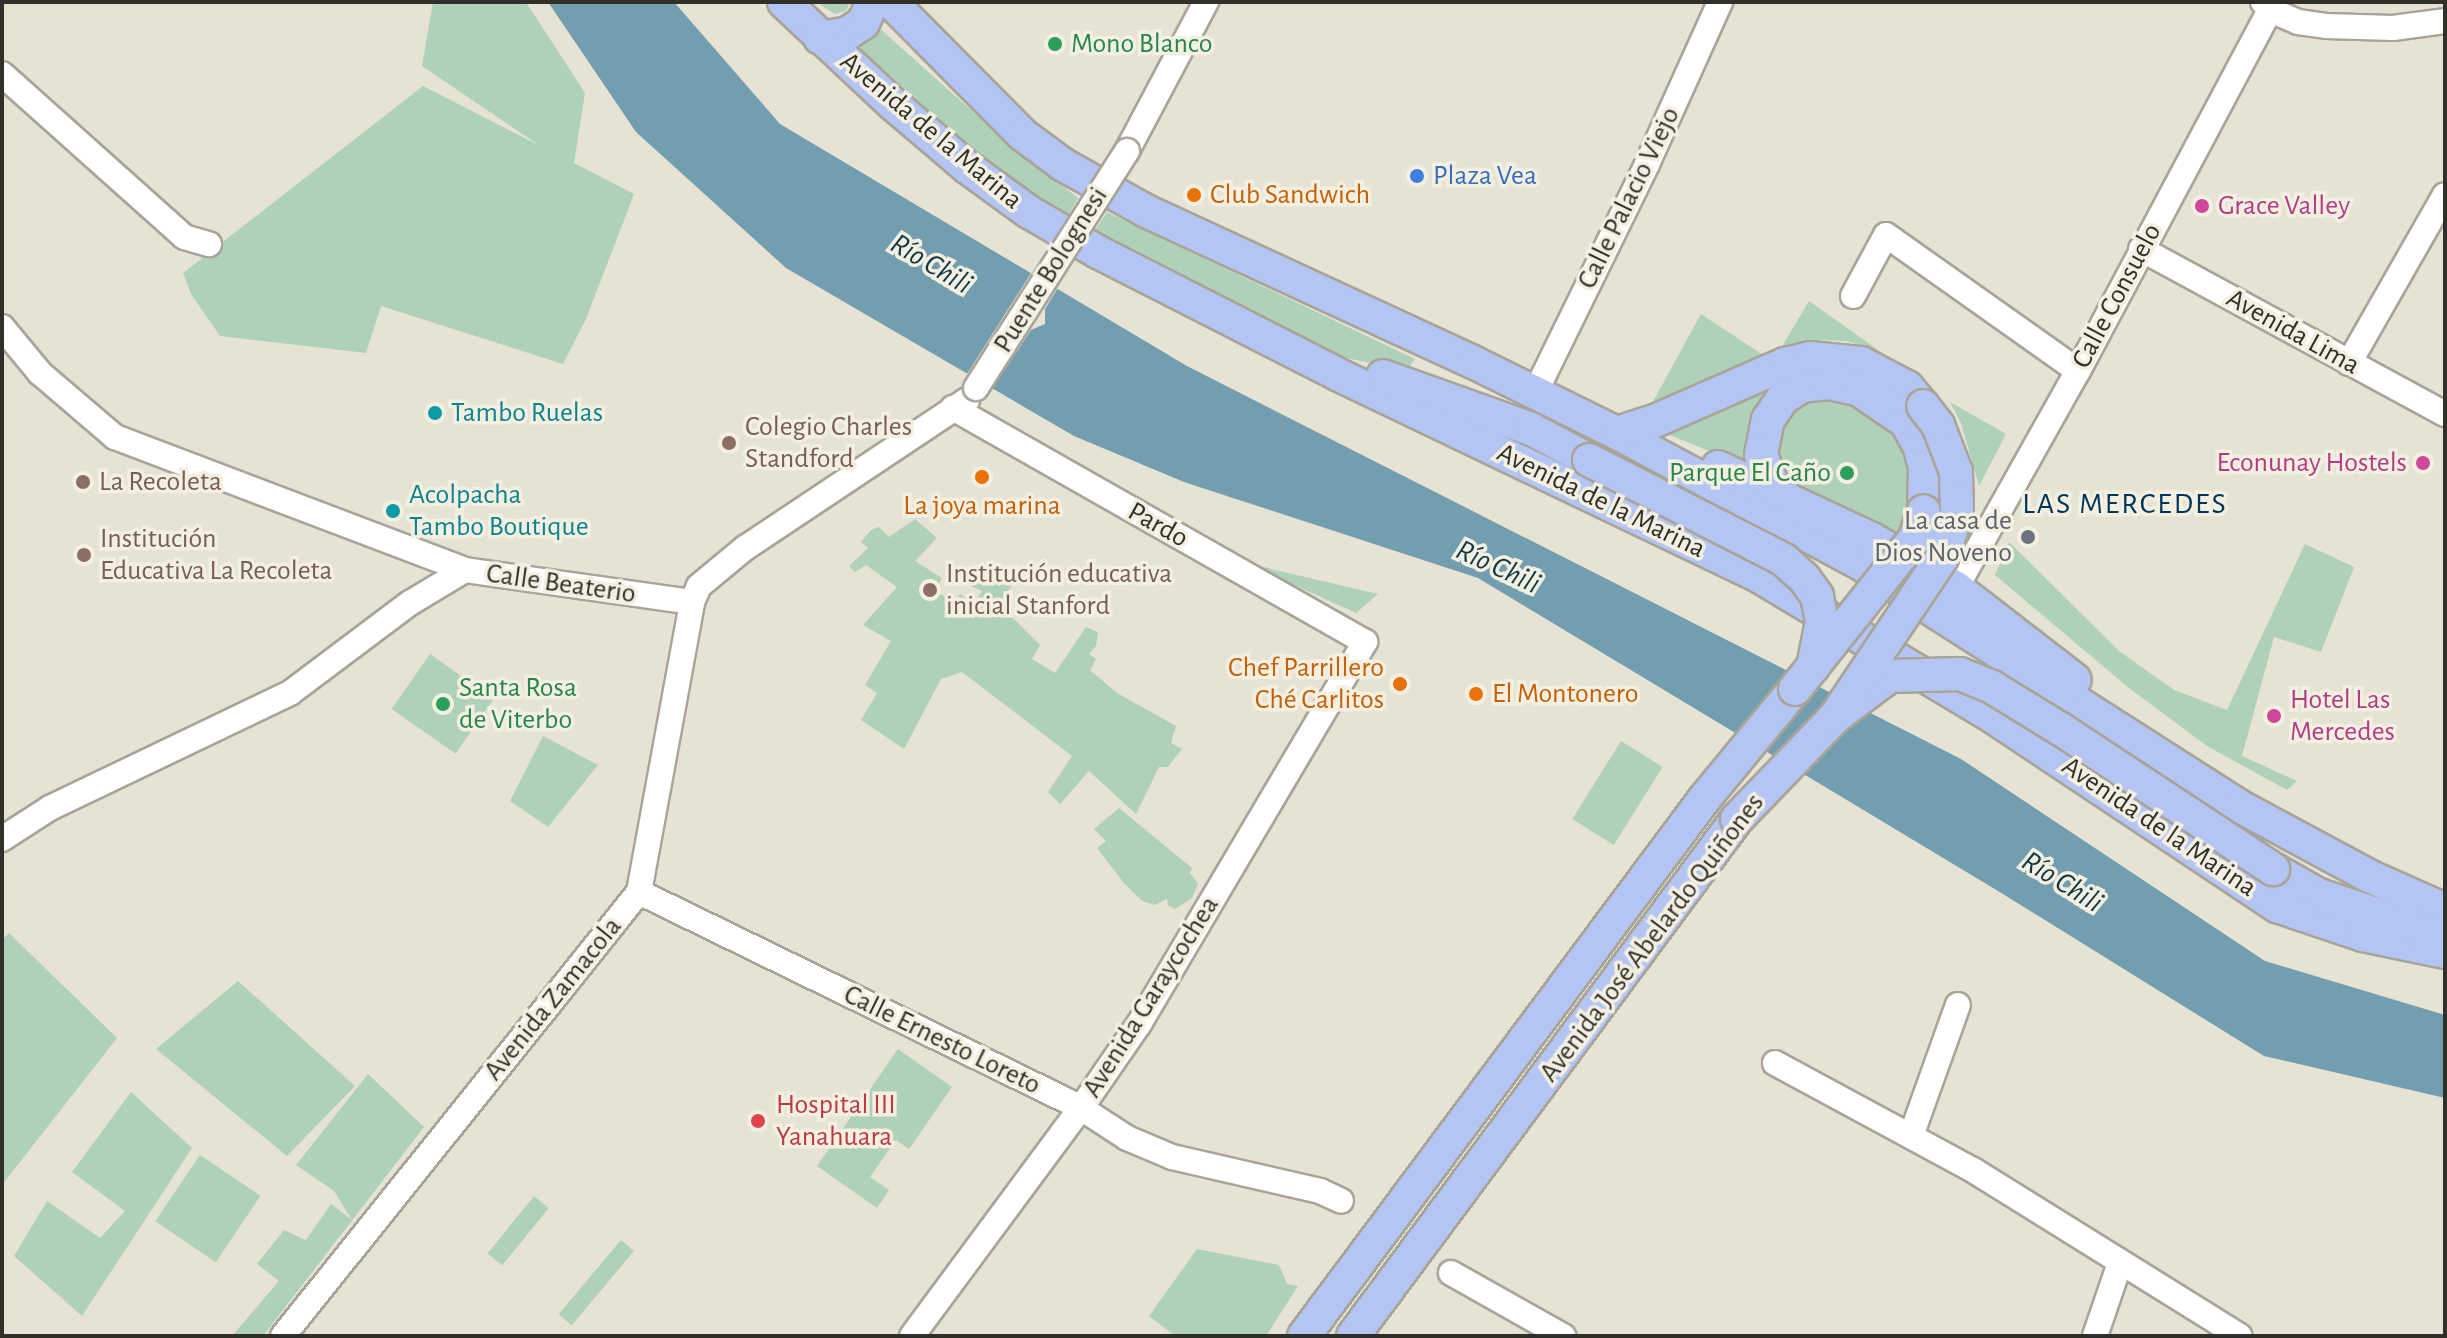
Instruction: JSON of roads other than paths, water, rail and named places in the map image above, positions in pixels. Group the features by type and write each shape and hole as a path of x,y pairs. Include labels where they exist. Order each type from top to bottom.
{"main road":[{"name":"Avenida de la Marina","path":"784,2 820,38 967,167 1029,212 1098,252 1337,374 1762,578 1995,718 2277,906 2363,935 2445,952"},
{"name":"Avenida de la Marina","path":"888,3 1023,135 1062,164 1146,211 1628,439 1856,561 2239,806 2371,877 2445,910"},
{"path":"820,38 848,33 888,3"},
{"name":"Avenida José Abelardo Quiñones","path":"1353,1336 1737,819 1835,717 1942,558 1957,513 1956,472 1938,425 1907,387 1861,363 1810,358 1735,385 1655,421 1628,439"},
{"path":"1337,374 1370,372 1531,429 1784,560 1804,578 1817,596 1822,621 1804,678"},
{"name":"Avenida José Abelardo Quiñones","path":"1304,1336 1705,798 1915,538 1927,490 1919,445 1906,422 1858,389 1817,383 1801,386 1782,399 1768,420 1762,440 1764,467 1774,490"},
{"path":"1628,439 1696,456 1774,490 1872,539 1956,588 2210,785"},
{"path":"1762,578 1789,579 1803,569 1806,552 1780,522"},
{"path":"1835,717 1890,676 1960,674 1992,687 2062,730 2273,869 2319,895 2445,938"}],"street":[{"name":"Puente Bolognesi","path":"953,408 976,388 1127,151 1206,2"},
{"name":"Calle Palacio Viejo","path":"1535,393 1647,164 1720,2"},
{"path":"2269,5 2298,22 2326,26 2393,28 2445,21"},
{"name":"Calle Consuelo","path":"1956,588 2078,371 2269,5"},
{"path":"2,74 184,237 209,244"},
{"path":"2349,363 2445,195"},
{"path":"1853,296 1886,235 2078,371"},
{"name":"Avenida Lima","path":"2141,249 2445,414"},
{"path":"2,327 40,373 115,437 465,570"},
{"path":"692,602 699,586 745,548 953,408"},
{"name":"Pardo","path":"953,408 1365,642"},
{"name":"Calle Beaterio","path":"2,839 50,808 290,693 410,603 465,570 692,602"},
{"name":"Avenida Zamacola","path":"283,1336 639,892 692,602"},
{"name":"Avenida Garaycochea","path":"912,1336 1081,1108 1139,1024 1365,642"},
{"name":"Calle Ernesto Loreto","path":"639,892 1081,1108 1127,1138 1172,1157 1320,1191 1341,1201"},
{"path":"1911,1136 1958,1005"},
{"path":"1775,1063 1973,1170 2237,1335"},
{"path":"2095,1336 2120,1263"},
{"path":"1451,1273 1563,1336"}],"water":[{"name":"Río Chili","path":"548,2 674,2 780,124 1187,366 1961,759 2265,961 2445,1015 2445,1098 2264,1056 1998,891 1478,578 1184,482 1074,436 786,268 636,132"}],"place":[{"name":"Mono Blanco","path":"1055,44"},
{"name":"Plaza Vea","path":"1417,176"},
{"name":"Club Sandwich","path":"1194,195"},
{"name":"Grace Valley","path":"2202,206"},
{"name":"Tambo Ruelas","path":"435,413"},
{"name":"Colegio Charles Standford","path":"729,443"},
{"name":"Econunay Hostels","path":"2423,463"},
{"name":"Parque El Caño","path":"1847,473"},
{"name":"La joya marina","path":"982,477"},
{"name":"La Recoleta","path":"83,482"},
{"name":"Acolpacha Tambo Boutique","path":"393,511"},
{"name":"La casa de Dios Noveno","path":"2028,537"},
{"name":"Institución Educativa La Recoleta","path":"84,555"},
{"name":"Institución educativa inicial Stanford","path":"930,590"},
{"name":"Chef Parrillero Ché Carlitos","path":"1400,684"},
{"name":"El Montonero","path":"1476,694"},
{"name":"Santa Rosa de Viterbo","path":"443,704"},
{"name":"Hotel Las Mercedes","path":"2274,716"},
{"name":"Hospital III Yanahuara","path":"758,1121"}],"district":[{"name":"LAS MERCEDES","path":"2125,504"}]}
